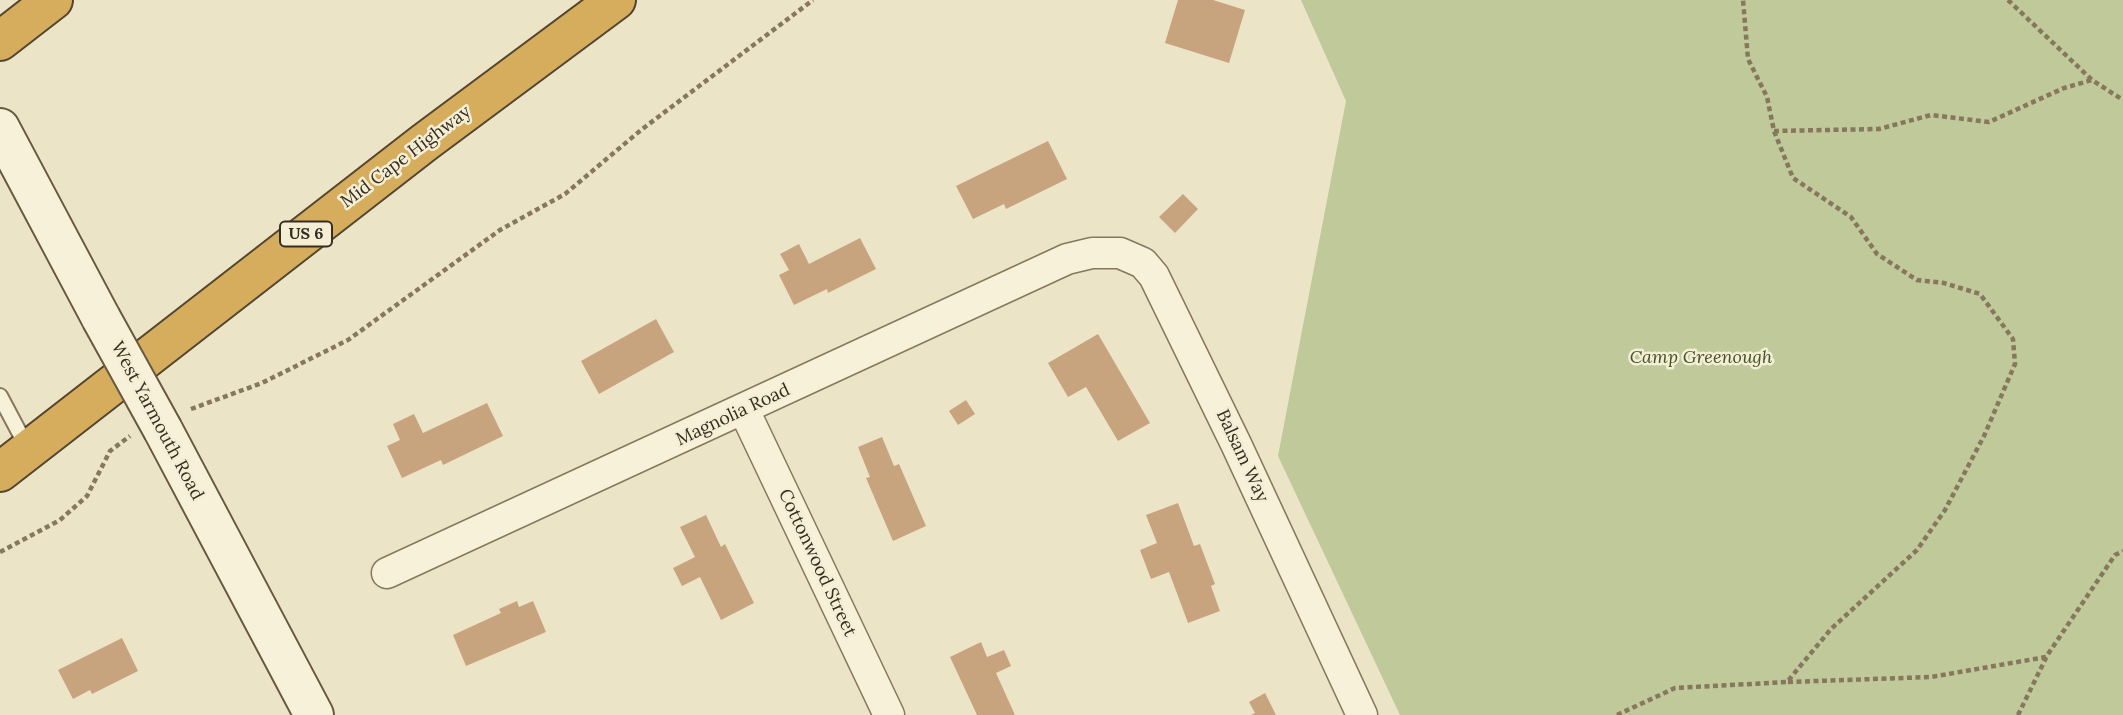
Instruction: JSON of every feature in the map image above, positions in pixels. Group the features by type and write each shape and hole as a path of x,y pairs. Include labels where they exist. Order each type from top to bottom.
{"highway":[{"path":"0,41 53,0"},
{"name":"Mid Cape Highway","path":"14,462 425,142 615,0"}],"main road":[{"name":"West Yarmouth Road","path":"0,128 314,715"}],"street":[{"name":"Balsam Way","path":"1078,256 1120,253 1143,263 1154,276 1236,444 1362,715"},
{"name":"Magnolia Road","path":"387,573 1078,256"},
{"name":"Cottonwood Street","path":"744,411 890,715"}],"lane":[{"path":"0,396 14,462"}],"path":[{"path":"0,552 60,520 87,496 110,451 159,424 262,383 348,340 466,254 565,194 640,130 813,0"},
{"path":"1743,0 1748,59 1767,97 1774,131 1793,178 1851,218 1877,254 1917,280 1944,283 1980,294 2012,339 2015,364 1984,436 1945,510 1917,550 1831,629 1787,682"},
{"path":"2008,0 2092,80 2123,100"},
{"path":"1774,131 1879,129 1931,115 1989,122 2064,88 2092,80"},
{"path":"2018,715 2046,657 2115,555 2123,551"},
{"path":"1617,715 1675,688 1931,677 2046,657"}],"green space":[{"name":"Camp Greenough","path":"1301,0 2123,0 2123,715 1400,715 1278,456 1346,101"}],"building":[{"path":"1178,0 1213,0 1245,10 1229,63 1165,43"},
{"path":"1048,141 1067,179 1006,209 1004,204 973,219 956,186"},
{"path":"1183,194 1198,209 1175,233 1159,217"},
{"path":"860,238 876,269 828,293 827,289 794,305 779,275 789,270 780,254 799,244 809,264"},
{"path":"656,319 674,352 599,394 581,361"},
{"path":"1098,334 1150,423 1118,441 1086,387 1068,397 1048,363"},
{"path":"966,400 975,414 958,425 949,411"},
{"path":"487,403 503,436 443,465 441,460 402,478 387,446 400,440 393,424 414,414 423,433"},
{"path":"882,437 894,466 899,464 926,526 893,541 866,478 870,477 858,447"},
{"path":"1178,503 1194,546 1200,544 1215,584 1211,586 1220,611 1188,623 1169,572 1151,579 1140,550 1157,543 1146,515"},
{"path":"706,515 721,547 725,544 754,603 721,620 700,577 682,586 673,568 695,557 680,527"},
{"path":"517,601 519,607 533,601 546,632 466,666 453,635 501,613 499,609"},
{"path":"122,638 138,671 92,694 90,690 73,699 58,670"},
{"path":"981,642 987,657 1004,650 1011,666 996,673 1015,715 977,715 950,657"},
{"path":"1265,693 1276,715 1251,715 1255,713 1249,702"}]}
